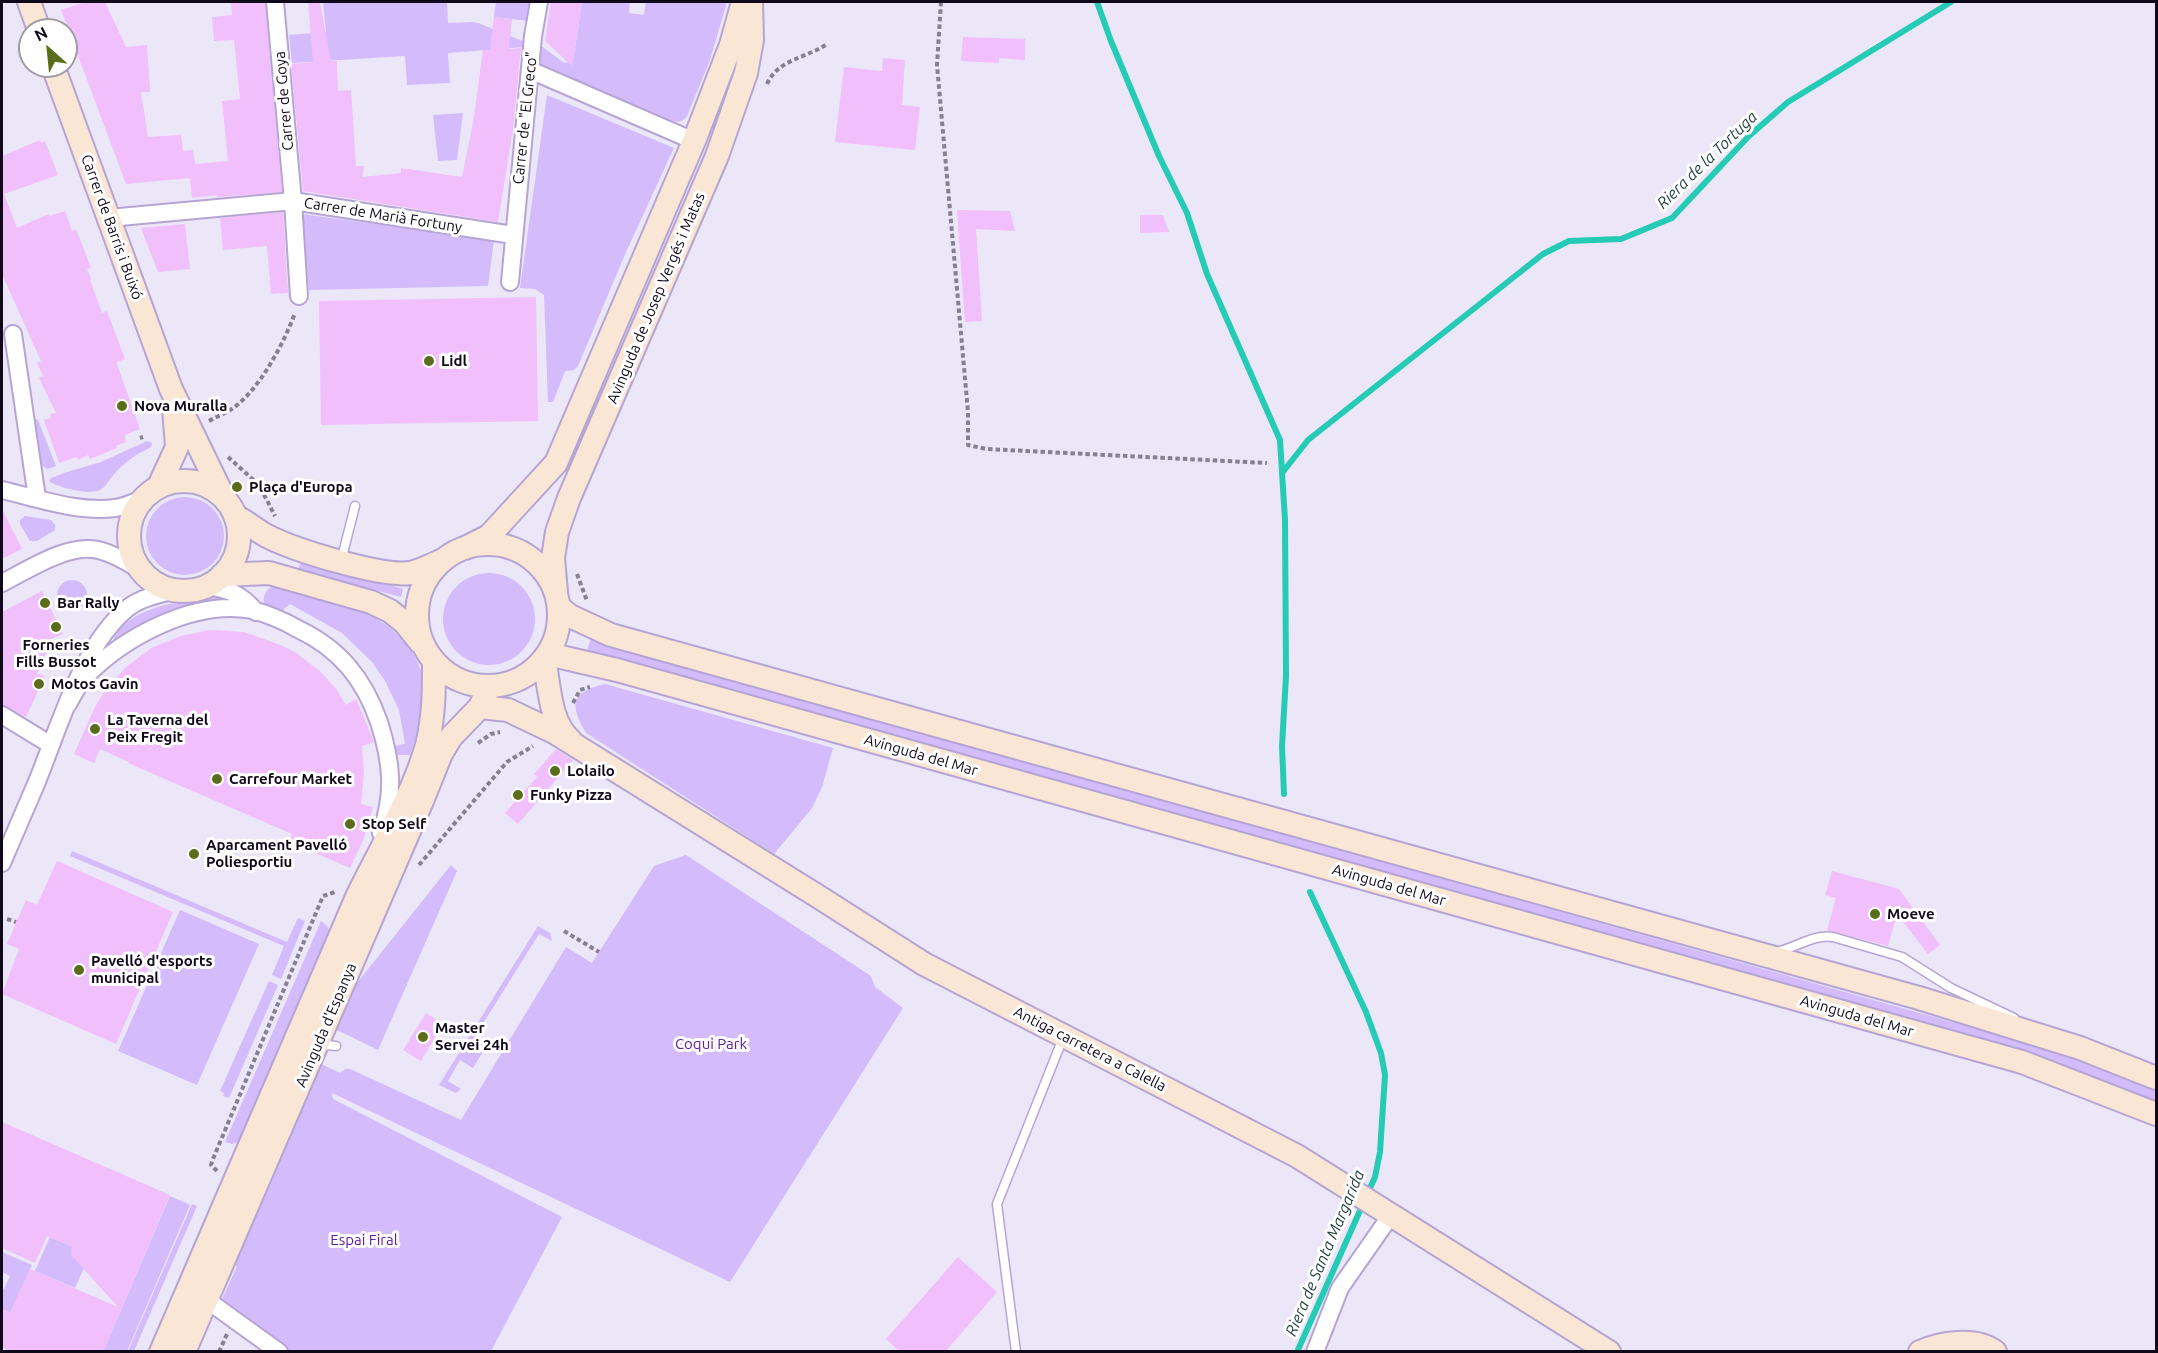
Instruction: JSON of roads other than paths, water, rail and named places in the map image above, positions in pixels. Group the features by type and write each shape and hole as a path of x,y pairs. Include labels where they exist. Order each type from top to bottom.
{"main road":[{"path":"29,2 35,18"},
{"name":"Avinguda de Josep Vergés i Matas","path":"465,548 489,536 556,463 694,141 731,45 743,2"},
{"name":"Avinguda de Josep Vergés i Matas","path":"558,600 553,558 556,532 717,156 746,73 752,40 751,2"},
{"name":"Carrer de Barris i Buixó","path":"56,78 171,389 223,496"},
{"name":"Carrer de Barris i Buixó","path":"151,493 177,447 171,389"},
{"path":"214,581 227,570 236,556 239,540 238,524 233,509 223,496 209,486 193,481 175,481 151,493 132,516 129,535 132,554 141,570 157,584 177,590 190,590 214,581 269,573 371,602 390,611 405,623 445,673 487,693 523,678 546,657 559,627 558,600"},
{"path":"235,516 249,522 267,536 284,543 382,572 410,573 475,545 494,544 513,548 522,552 544,571 558,600 570,616 624,639 1919,998 2094,1054 2157,1078"},
{"path":"429,655 417,628 417,604 426,580 442,561"},
{"name":"Avinguda d'Espanya","path":"161,1352 373,863 398,816 420,766 427,744 434,701 429,655"},
{"name":"Avinguda del Mar","path":"546,657 617,670 2022,1062 2157,1114"},
{"name":"Antiga carretera a Calella","path":"546,657 555,718 562,733 574,743"},
{"name":"Avinguda d'Espanya","path":"184,1352 441,753 487,693"},
{"name":"Antiga carretera a Calella","path":"487,693 508,710 574,743 924,964 1254,1132 1345,1185 1596,1348"},
{"path":"1920,1352 1948,1344 1970,1343 1990,1348 1995,1352"}],"street":[{"name":"Carrer de Goya","path":"275,2 293,201 298,296"},
{"name":"Carrer de \"El Greco\"","path":"510,282 530,70 539,2"},
{"path":"530,70 694,141"},
{"name":"Carrer de Marià Fortuny","path":"109,218 293,201 513,235"},
{"path":"13,334 36,498"},
{"path":"2,490 74,506 114,508 151,493"},
{"path":"2,583 79,548 99,550 141,570"},
{"name":"Avinguda d'Espanya","path":"214,581 241,596 256,612"},
{"path":"2,863 81,668 111,626 130,607 151,596 177,590"},
{"name":"Avinguda d'Espanya","path":"68,704 84,679 107,659 144,631 175,619 219,609 256,612 278,619 316,637 341,657 356,676 372,703 389,758 390,804 373,863"},
{"path":"2,715 51,744"},
{"path":"2,825 21,818"},
{"path":"1315,1352 1340,1288 1387,1212"},
{"path":"206,1302 211,1302 279,1352"}],"lane":[{"path":"341,561 356,506"},
{"path":"1745,950 1772,952 1822,936 1833,937 1902,957 1951,988 2094,1054"},
{"path":"1016,1352 997,1204 1064,1035"}],"waterway":[{"path":"1097,2 1159,156 1187,213 1207,274 1280,440 1285,520 1286,676 1282,746 1284,794"},
{"name":"Riera de la Tortuga","path":"1282,473 1308,440 1543,254 1569,241 1621,239 1672,218 1749,136 1788,102 1951,2"},
{"name":"Riera de Santa Margarida","path":"1297,1352 1375,1177 1380,1152 1385,1075 1381,1053 1366,1012 1310,892"}],"place":[{"name":"Lidl","path":"429,361"},
{"name":"Nova Muralla","path":"122,406"},
{"name":"Plaça d'Europa","path":"237,487"},
{"name":"Bar Rally","path":"45,603"},
{"name":"Forneries Fills Bussot","path":"56,627"},
{"name":"Motos Gavin","path":"39,684"},
{"name":"La Taverna del Peix Fregit","path":"95,729"},
{"name":"Lolailo","path":"555,771"},
{"name":"Carrefour Market","path":"217,779"},
{"name":"Funky Pizza","path":"518,795"},
{"name":"Stop Self","path":"350,824"},
{"name":"Aparcament Pavelló Poliesportiu","path":"194,854"},
{"name":"Moeve","path":"1875,914"},
{"name":"Pavelló d'esports municipal","path":"79,970"},
{"name":"Master Servei 24h","path":"423,1037"}],"park label":[{"name":"Coqui Park","path":"711,1044"},
{"name":"Espai Firal","path":"364,1240"}]}
